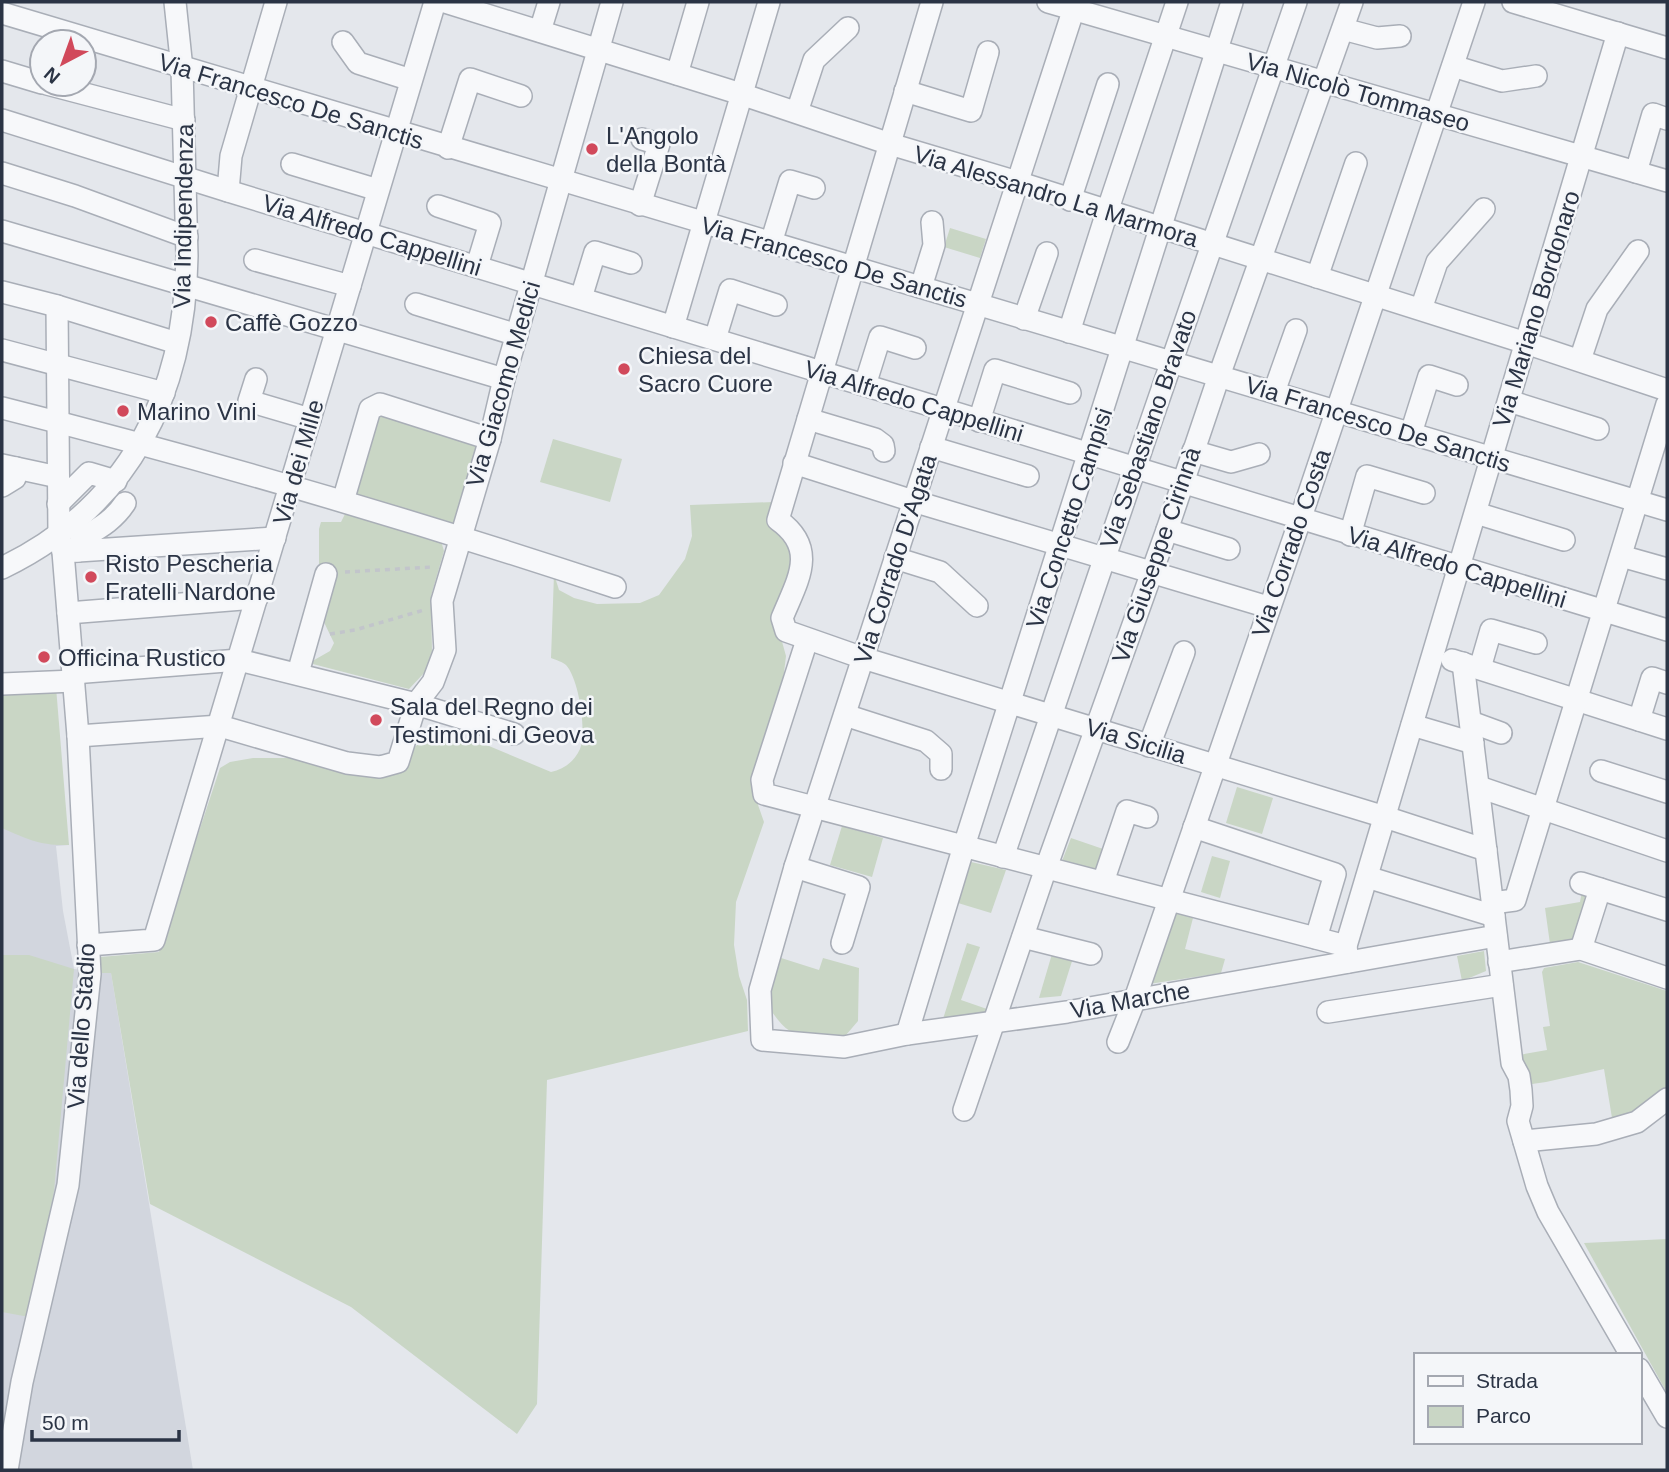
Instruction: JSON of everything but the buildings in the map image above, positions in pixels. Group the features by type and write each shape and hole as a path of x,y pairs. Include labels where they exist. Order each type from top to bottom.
{"street":[{"name":"Via Indipendenza","path":"2,568 67,546 140,444 164,393 177,344 187,285 182,69 175,2"},
{"name":"Via dei Mille","path":"88,945 154,940 435,2"},
{"name":"Via Alessandro La Marmora","path":"445,2 1421,309 1667,390"},
{"path":"540,31 549,2"},
{"name":"Via Giacomo Medici","path":"220,726 347,763 380,767 398,762 416,704 433,682 445,650 442,601 612,2"},
{"path":"677,74 698,2"},
{"path":"673,327 769,2"},
{"path":"932,2 794,463 1268,607"},
{"name":"Via Nicolò Tommaseo","path":"1048,2 1075,6 1166,36 1667,181"},
{"path":"1069,332 1177,2"},
{"name":"Via Concetto Campisi","path":"907,1034 964,846 1233,2"},
{"name":"Via Sebastiano Bravato","path":"1003,857 1173,362 1210,244 1296,2"},
{"name":"Via Giuseppe Cirinnà","path":"964,1110 1046,867 1352,2"},
{"name":"Via Corrado Costa","path":"1118,1042 1300,520 1474,2"},
{"path":"1513,2 1667,48"},
{"path":"228,191 231,156 273,3"},
{"name":"Via Corrado D'Agata","path":"762,1040 760,990 795,867 1075,6"},
{"name":"Via Francesco De Sanctis","path":"2,13 182,69 1667,510"},
{"path":"797,113 814,60 848,28"},
{"path":"1343,29 1377,38 1400,36"},
{"name":"Via Mariano Bordonaro","path":"1347,954 1367,877 1618,33"},
{"path":"343,42 358,64 411,80"},
{"path":"905,91 971,111 988,52"},
{"path":"1453,66 1502,81 1536,76"},
{"path":"2,71 28,79"},
{"path":"448,148 470,79 521,96"},
{"path":"1070,200 1108,84"},
{"path":"98,97 184,120"},
{"path":"1636,172 1653,114 1667,119"},
{"name":"Via Alfredo Cappellini","path":"2,120 1667,631"},
{"path":"640,205 659,144 642,139"},
{"path":"1317,277 1356,163"},
{"path":"292,164 378,190"},
{"path":"2,173 75,196 187,237"},
{"path":"771,243 790,181 814,188"},
{"path":"438,206 490,223 477,266"},
{"path":"1421,309 1437,262 1484,209"},
{"path":"921,287 934,245 932,222"},
{"path":"2,231 504,379"},
{"path":"1580,360 1597,309 1638,251"},
{"path":"581,299 595,252 631,263"},
{"path":"1024,318 1047,253"},
{"path":"255,260 350,286"},
{"path":"715,339 730,290 776,304"},
{"path":"2,292 57,306 177,344"},
{"path":"416,304 517,335"},
{"name":"Via dello Stadio","path":"7,1470 22,1382 68,1185 90,974 78,736 68,613 67,546 58,504 57,306"},
{"path":"1274,392 1296,330"},
{"path":"865,386 880,337 915,348"},
{"path":"2,350 164,393"},
{"path":"979,421 995,370 1070,393"},
{"path":"1411,433 1429,376 1457,385"},
{"path":"256,379 249,401 310,419"},
{"path":"1509,401 1598,429"},
{"path":"343,501 370,409 380,404 490,439"},
{"path":"1544,808 1667,404"},
{"path":"2,408 291,485 460,536 615,587"},
{"path":"808,419 874,439 883,445 884,451"},
{"path":"931,447 1028,476"},
{"path":"1193,451 1231,462 1259,454"},
{"name":"Via Sicilia","path":"794,463 778,520 798,539 803,555 801,571 782,618 786,631 863,658 1486,850"},
{"path":"9,467 58,477"},
{"path":"2,486 15,478 9,467"},
{"path":"58,504 89,473 116,481"},
{"path":"1350,535 1367,476 1424,493"},
{"path":"67,546 81,540 115,517 125,503"},
{"path":"1476,513 1564,540"},
{"path":"1167,530 1229,549"},
{"path":"67,546 275,538"},
{"path":"1621,556 1667,569"},
{"path":"895,558 940,572 976,606"},
{"path":"298,673 326,574"},
{"path":"68,613 257,598"},
{"path":"1536,643 1491,630 1472,666 1473,743 1512,1063 1519,1076 1521,1090 1522,1106 1518,1121 1548,1213 1630,1353"},
{"path":"807,640 762,780 764,794 1316,938 1347,954"},
{"path":"1149,746 1184,652"},
{"path":"1434,653 1667,729"},
{"path":"2,684 239,660 416,704 514,734"},
{"path":"1639,720 1652,678 1667,683"},
{"path":"845,715 926,741 941,754 941,769"},
{"path":"1471,722 1501,733"},
{"path":"1412,725 1473,743"},
{"path":"78,736 220,726"},
{"path":"1601,771 1667,792"},
{"path":"1479,787 1667,851"},
{"name":"Via Marche","path":"762,1040 844,1047 907,1034 1067,1012 1347,954 1494,919 1515,900 1544,808"},
{"path":"1102,882 1126,811 1147,817"},
{"path":"1194,827 1335,874 1316,938"},
{"path":"795,867 859,887 842,943"},
{"path":"1367,877 1494,919"},
{"path":"1581,949 1590,886 1667,910"},
{"path":"1023,937 1091,954"},
{"path":"1499,962 1581,949 1666,972"},
{"path":"1328,1012 1502,985"},
{"path":"1524,1142 1596,1134 1637,1122 1667,1099"},
{"path":"1641,1372 1667,1417"}],"path":[{"path":"326,574 452,566"},
{"path":"310,631 330,635 355,630 427,609 442,601"}],"shaded area":[{"path":"2,694 69,845 56,846 63,911 74,969 111,973 193,1470 2,1470"}],"green space":[{"path":"950,228 986,239 980,258 944,247"},
{"path":"379,414 477,444 455,522 448,525 351,493"},
{"path":"553,439 622,459 610,502 540,482"},
{"path":"774,502 798,558 781,638 786,656 782,689 767,728 755,781 757,802 764,822 736,902 734,945 739,976 747,1000 748,1031 547,1080 537,1404 517,1434 351,1307 150,1204 111,973 100,973 100,957 159,952 220,768 230,762 253,758 292,758 361,774 409,751 424,740 442,739 489,746 551,772 564,767 575,758 580,749 583,731 578,693 571,672 565,664 551,658 554,574 559,590 574,598 597,604 640,603 659,595 685,559 692,536 690,505"},
{"path":"351,509 441,541 444,551 431,596 432,651 425,672 409,689 309,663 330,651 334,643 322,618 328,564 319,564 319,529 321,522 341,522"},
{"path":"56,687 69,845 42,843 2,828 2,694"},
{"path":"1237,787 1273,798 1262,834 1226,823"},
{"path":"842,826 883,838 872,877 830,865"},
{"path":"1071,838 1106,850 1099,870 1062,861"},
{"path":"1212,856 1230,861 1220,898 1201,892"},
{"path":"971,862 1006,870 991,913 958,903"},
{"path":"1582,891 1590,895 1576,938 1550,944 1545,908 1580,902"},
{"path":"1174,912 1193,918 1185,949 1225,959 1221,973 1149,984"},
{"path":"967,943 980,947 961,1000 987,1009 983,1017 943,1019"},
{"path":"1484,951 1486,971 1462,981 1457,956"},
{"path":"1052,954 1073,958 1061,996 1039,998"},
{"path":"2,955 29,955 74,969 54,1191 29,1317 2,1312"},
{"path":"778,957 819,970 823,958 859,968 858,1021 846,1035 825,1038 802,1036 780,1023 767,1005"},
{"path":"1578,962 1667,991 1667,1087 1628,1116 1612,1118 1604,1069 1525,1085 1519,1055 1547,1050 1543,1027 1550,1026 1542,972 1544,968"},
{"path":"1667,1239 1667,1393 1584,1243"}],"place":[{"name":"L'Angolo della Bontà","path":"592,149"},
{"name":"Caffè Gozzo","path":"211,322"},
{"name":"Chiesa del Sacro Cuore","path":"624,369"},
{"name":"Marino Vini","path":"123,411"},
{"name":"Risto Pescheria Fratelli Nardone","path":"91,577"},
{"name":"Officina Rustico","path":"44,657"},
{"name":"Sala del Regno dei Testimoni di Geova","path":"376,720"}]}
